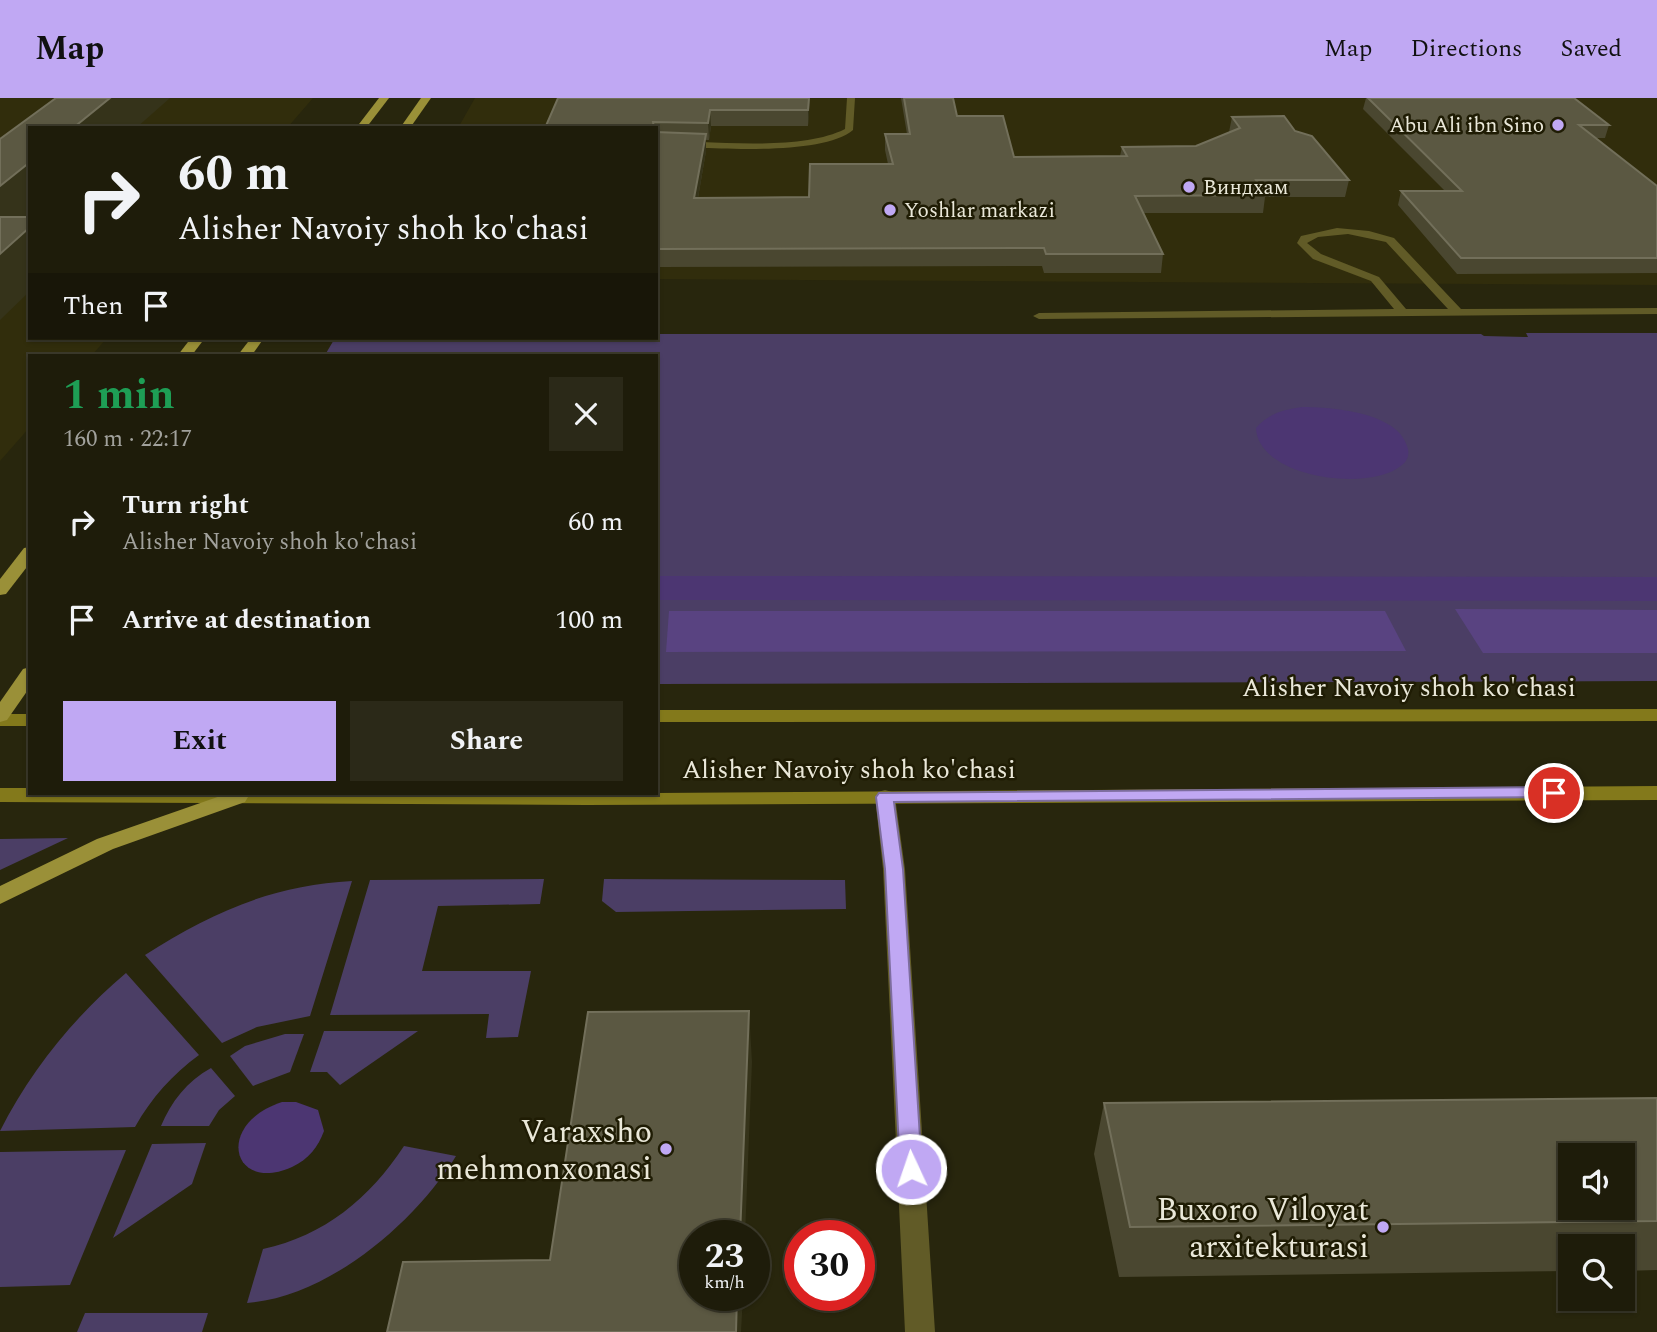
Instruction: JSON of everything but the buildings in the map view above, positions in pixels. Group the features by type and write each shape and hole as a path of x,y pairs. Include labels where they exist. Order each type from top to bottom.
{"main road":[{"path":"363,126 384,98"},
{"path":"406,126 426,98"},
{"path":"186,354 196,340"},
{"path":"0,574 27,556"},
{"path":"0,590 27,556"},
{"path":"28,676 0,718 28,720"},
{"name":"Alisher Navoiy shoh ko'chasi","path":"658,716 1657,715"},
{"name":"Alisher Navoiy shoh ko'chasi","path":"0,795 885,797 1657,793"},
{"path":"0,896 105,844 238,797"}],"street":[{"path":"885,797 894,869 920,1332"}],"lane":[{"path":"658,143 793,143 835,139 849,130 851,98"},
{"path":"1403,313 1375,279 1362,271 1316,257 1302,243 1305,238 1339,231 1377,235 1390,240 1458,312"},
{"path":"1039,316 1657,310"}],"shaded area":[{"path":"0,98 313,98 289,126 28,126 28,340 105,340 93,354 28,354 28,429 0,461"},
{"path":"475,98 1657,98 1657,285 658,279 658,126 459,126"},
{"path":"1526,333 1657,333 1657,681 658,684 658,354 326,354 334,340 658,340 658,334 1481,334 1528,337"},
{"path":"1302,407 1345,410 1377,419 1401,435 1408,449 1407,459 1387,474 1366,478 1318,476 1295,469 1275,459 1262,445 1256,428 1277,413"},
{"path":"1455,609 1657,610 1657,653 1483,653"},
{"path":"669,611 1385,611 1406,651 666,652"},
{"path":"68,838 0,870 0,839"},
{"path":"544,879 540,904 438,906 422,971 531,971 518,1037 486,1038 489,1014 330,1015 370,880"},
{"path":"604,879 845,880 846,909 616,912 602,901"},
{"path":"352,881 310,1016 257,1027 222,1043 145,955 194,926 243,904 295,888"},
{"path":"126,973 199,1055 163,1087 135,1127 0,1131 25,1087 55,1046 71,1026"},
{"path":"324,1031 418,1031 340,1085 327,1072 310,1072"},
{"path":"285,1034 304,1034 290,1072 253,1086 230,1056 245,1046"},
{"path":"211,1068 235,1096 219,1110 209,1126 161,1126 181,1093 194,1079"},
{"path":"282,1102 296,1102 318,1110 324,1131 312,1152 298,1164 272,1173 256,1171 245,1164 239,1153 239,1139 246,1125 260,1112"},
{"path":"206,1143 192,1184 113,1238 152,1144"},
{"path":"404,1146 456,1156 439,1181 393,1230 338,1272 278,1298 247,1303 263,1249 306,1235 344,1212 376,1182"},
{"path":"126,1150 70,1285 0,1287 0,1152"},
{"path":"85,1313 208,1313 202,1332 77,1332"}],"waterway":[{"path":"658,588 1657,589"}],"place":[{"name":"Abu Ali ibn Sino","path":"1558,125"},
{"name":"Виндхам","path":"1189,187"},
{"name":"Yoshlar markazi","path":"890,210"},
{"name":"Varaxsho mehmonxonasi","path":"666,1149"},
{"name":"Buxoro Viloyat arxitekturasi","path":"1383,1227"}],"route":[{"path":"911,1169 894,869 885,797 1554,793"}]}
